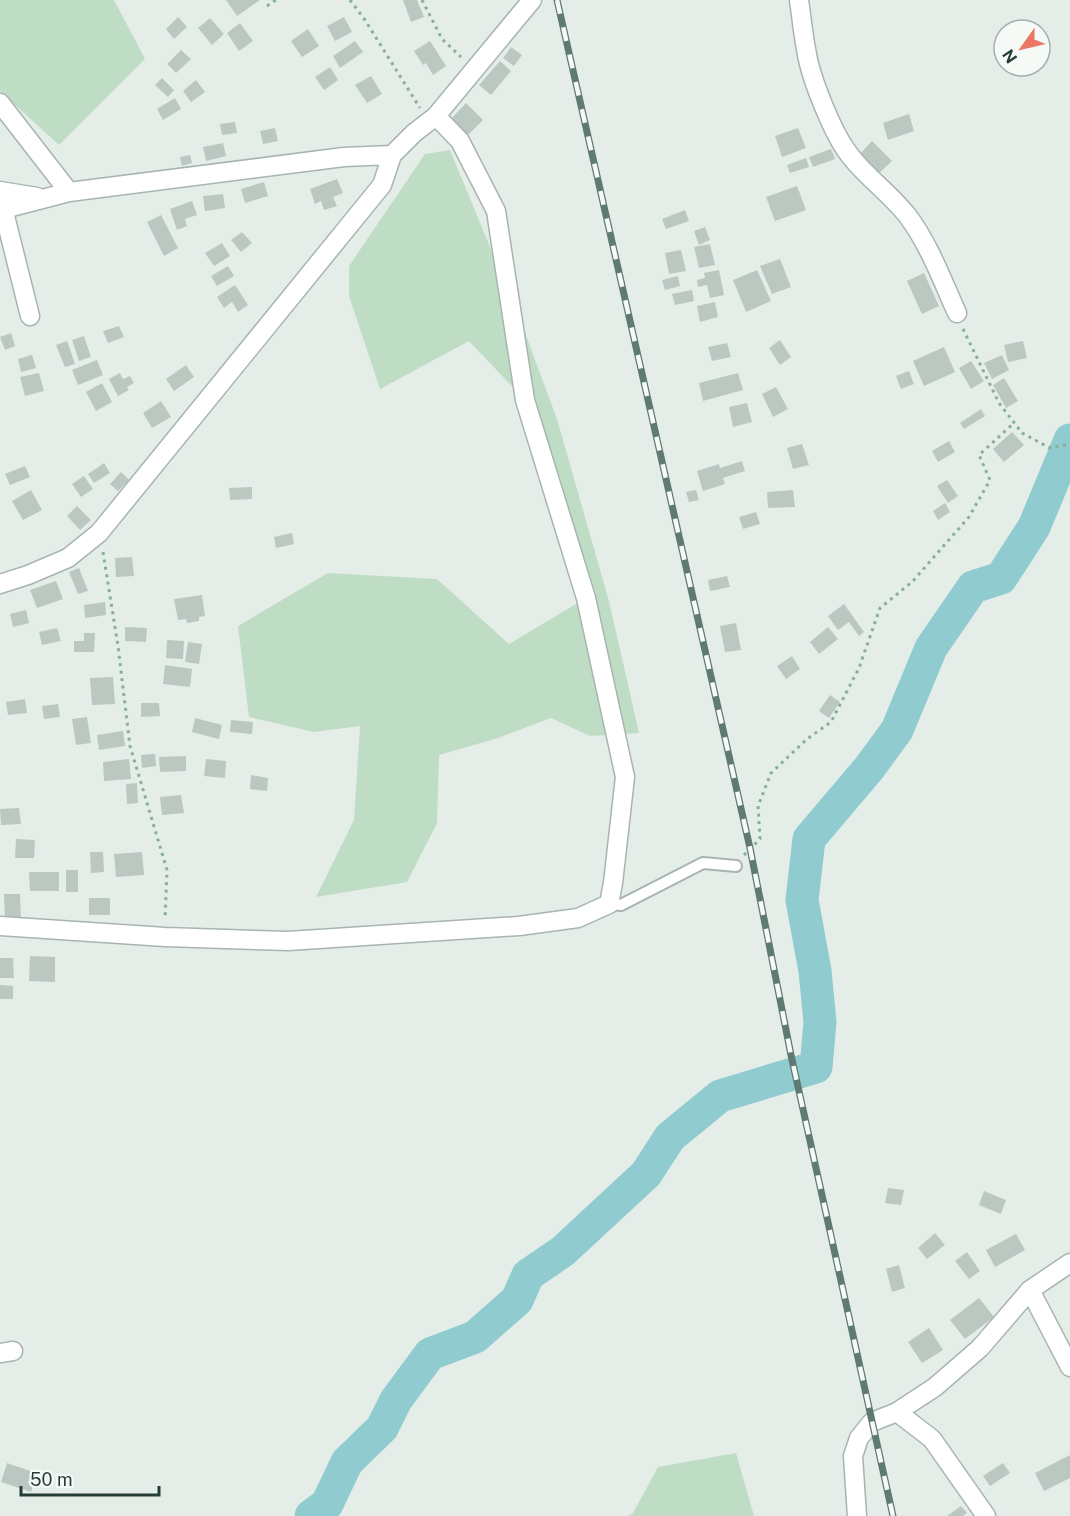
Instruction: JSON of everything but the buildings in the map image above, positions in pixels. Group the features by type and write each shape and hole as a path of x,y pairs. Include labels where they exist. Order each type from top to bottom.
{"street":[{"path":"0,584 68,558 99,533 382,185 392,155 414,132 432,119 532,0"},
{"path":"799,0 809,64 829,118 842,144 862,170 889,194 909,218 927,248 957,313"},
{"path":"0,103 69,192"},
{"path":"0,926 165,937 288,941 519,926 578,918 609,904 614,883 625,777 586,598 525,400 496,212 460,141 432,119"},
{"path":"30,316 1,203 69,192 344,157 392,155"},
{"path":"857,1516 853,1456 860,1438 872,1422 897,1412 935,1387 980,1348 1030,1290 1070,1263"},
{"path":"1030,1290 1070,1367"},
{"path":"897,1412 932,1439 986,1516"}],"lane":[{"path":"609,904 621,905 703,863 736,866"}],"path":[{"path":"267,6 276,0"},
{"path":"350,0 432,119"},
{"path":"422,0 442,39 474,70"},
{"path":"957,313 968,342 999,403 1022,434 1050,448 1070,444"},
{"path":"736,866 760,839 758,806 771,773 807,739 831,722 859,668 880,608 912,582 969,517 990,480 979,455 1014,423"},
{"path":"99,533 118,646 130,746 167,870 165,937"}],"green space":[{"path":"0,0 114,0 145,59 59,145 0,91"},
{"path":"450,150 521,322 557,419 609,601 639,733 590,736 551,718 498,738 439,755 437,823 407,882 316,897 354,820 360,726 314,732 249,717 238,626 328,573 437,579 509,644 586,598 525,400 469,341 380,389 349,296 349,266 425,154"},
{"path":"736,1453 754,1516 628,1516 633,1513 658,1467"}],"waterway":[{"path":"311,1516 327,1504 347,1462 382,1428 396,1400 430,1354 475,1337 517,1300 528,1275 563,1251 646,1174 670,1137 720,1096 816,1067 820,1022 815,971 802,900 809,839 870,767 897,730 931,648 973,587 1001,578 1034,527 1070,440"}],"railway":[{"path":"557,0 750,848 791,1055 893,1516"}]}
